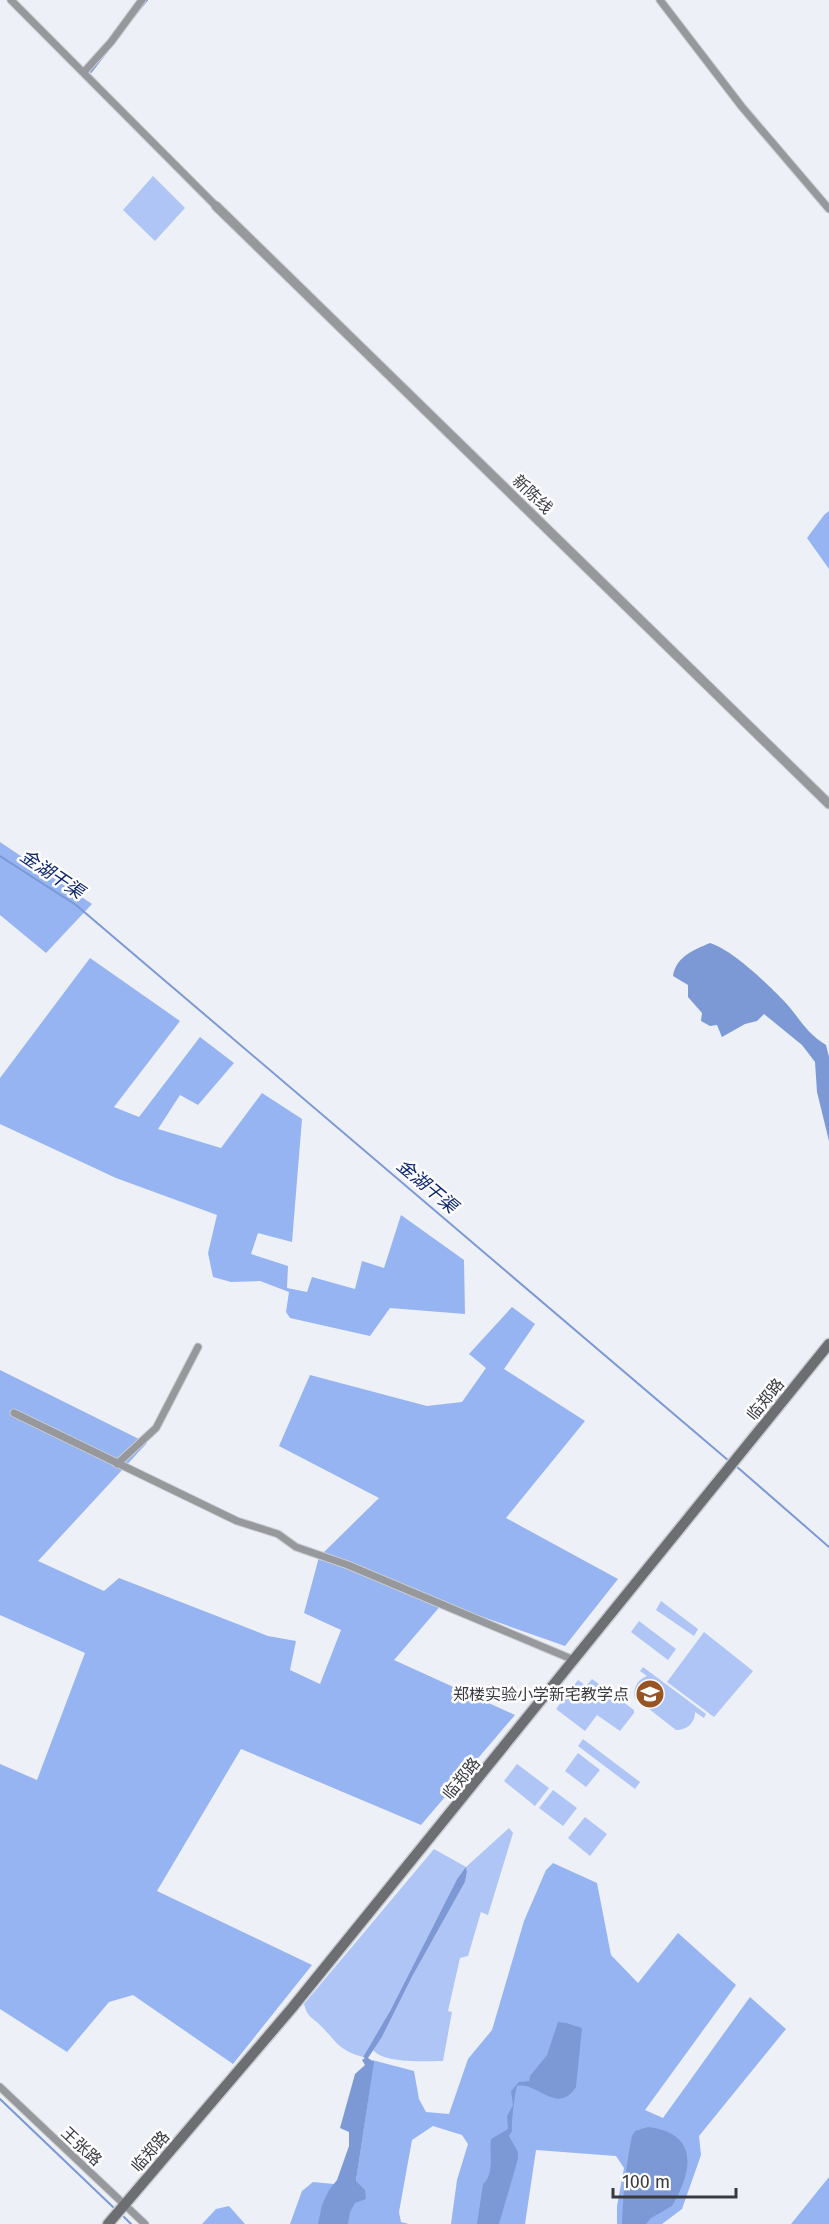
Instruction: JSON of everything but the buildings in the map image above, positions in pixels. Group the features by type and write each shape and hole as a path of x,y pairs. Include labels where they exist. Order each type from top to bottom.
{"main road":[{"name":"临郑路","path":"108,2224 292,2008 829,1344"}],"street":[{"path":"11,0 216,206"},
{"path":"84,72 111,42 142,0"},
{"path":"660,0 742,107 829,209"},
{"name":"新陈线","path":"216,206 829,804"},
{"path":"117,1464 156,1428 198,1347"},
{"path":"14,1413 237,1521 278,1534 296,1547 348,1565 574,1660"},
{"name":"王张路","path":"0,2087 145,2224"}],"shaded area":[{"path":"153,176 185,208 155,241 123,210"},
{"path":"829,511 829,569 807,538"},
{"path":"0,842 92,904 46,953 0,915"},
{"path":"710,943 728,952 759,977 784,1001 808,1030 826,1045 829,1057 829,1141 817,1092 815,1062 802,1045 764,1014 757,1021 745,1024 722,1037 717,1025 710,1026 701,1021 702,1013 688,997 688,985 673,976 682,959"},
{"path":"90,958 180,1021 114,1107 139,1117 200,1037 234,1063 198,1105 180,1095 158,1129 221,1148 262,1093 302,1119 292,1242 258,1233 251,1254 288,1266 287,1288 307,1292 312,1277 355,1289 362,1261 384,1268 401,1215 464,1260 465,1314 390,1308 370,1336 290,1318 286,1312 289,1292 260,1281 231,1282 213,1277 208,1253 217,1215 116,1178 0,1124 0,1078"},
{"path":"512,1307 535,1324 504,1369 585,1421 506,1518 618,1579 565,1646 443,1603 394,1660 515,1715 421,1825 241,1749 157,1891 312,1965 233,2064 133,1995 109,2002 67,2052 0,2009 0,1764 37,1780 85,1653 0,1615 0,1370 147,1443 38,1561 104,1591 119,1578 268,1636 296,1641 290,1670 320,1684 341,1630 304,1613 319,1557 379,1498 279,1446 310,1375 427,1406 462,1402 486,1368 469,1354"},
{"path":"661,1601 698,1629 694,1636 656,1610"},
{"path":"639,1621 676,1649 668,1660 631,1632"},
{"path":"704,1632 753,1671 714,1717 667,1682"},
{"path":"643,1667 706,1714 704,1718 695,1712 690,1725 676,1730 635,1698 636,1685 647,1676 640,1671"},
{"path":"592,1679 634,1710 620,1731 597,1715 585,1731 556,1709 578,1680 586,1686"},
{"path":"583,1739 640,1782 635,1789 578,1746"},
{"path":"578,1753 600,1770 586,1787 565,1771"},
{"path":"517,1764 549,1788 535,1806 504,1781"},
{"path":"553,1790 577,1808 563,1826 539,1808"},
{"path":"585,1817 607,1834 590,1856 568,1838"},
{"path":"509,1828 513,1833 488,1915 481,1912 468,1956 460,1958 448,2011 452,2012 443,2061 396,2060 386,2058 373,2050 465,1882 466,1868 457,1879 390,2011 363,2057 343,2048 310,2017 304,2004 434,1849 466,1867"},
{"path":"553,1863 597,1883 611,1955 638,1983 678,1933 736,1985 645,2110 663,2118 750,1997 786,2029 699,2136 701,2155 682,2209 662,2224 617,2224 617,2206 624,2168 616,2156 536,2150 525,2224 451,2224 457,2180 468,2144 462,2135 433,2126 412,2140 399,2212 401,2222 409,2224 290,2224 302,2191 313,2182 334,2184 356,2181 372,2060 414,2071 419,2099 426,2112 449,2114 468,2059 492,2030 524,1921 546,1870"},
{"path":"466,1867 465,1882 413,1975 382,2037 368,2058 374,2062 356,2181 365,2190 366,2199 355,2203 350,2212 348,2224 318,2224 322,2205 337,2180 349,2146 349,2132 340,2128 355,2074 365,2065 363,2057 390,2011 457,1879"},
{"path":"558,2022 582,2028 576,2087 569,2095 554,2098 532,2088 517,2086 512,2131 509,2136 518,2152 518,2159 499,2224 477,2224 483,2184 487,2180 490,2169 491,2139 508,2129 507,2116 513,2105 511,2091 519,2082 529,2081 530,2076 547,2055"},
{"path":"648,2127 665,2131 684,2145 687,2167 684,2180 672,2206 651,2218 646,2224 622,2224 625,2180 632,2136 635,2131"},
{"path":"829,2177 829,2224 791,2224"},
{"path":"229,2206 245,2224 202,2224 216,2209"}],"waterway":[{"path":"130,21 147,0"},
{"path":"91,72 108,50"},
{"name":"金湖干渠","path":"0,856 76,905 729,1461"},
{"name":"金湖干渠","path":"736,1466 829,1547"},
{"path":"0,2099 113,2207"},
{"path":"124,2217 131,2224"}],"place":[{"name":"郑楼实验小学新宅教学点","path":"650,1694"}]}
